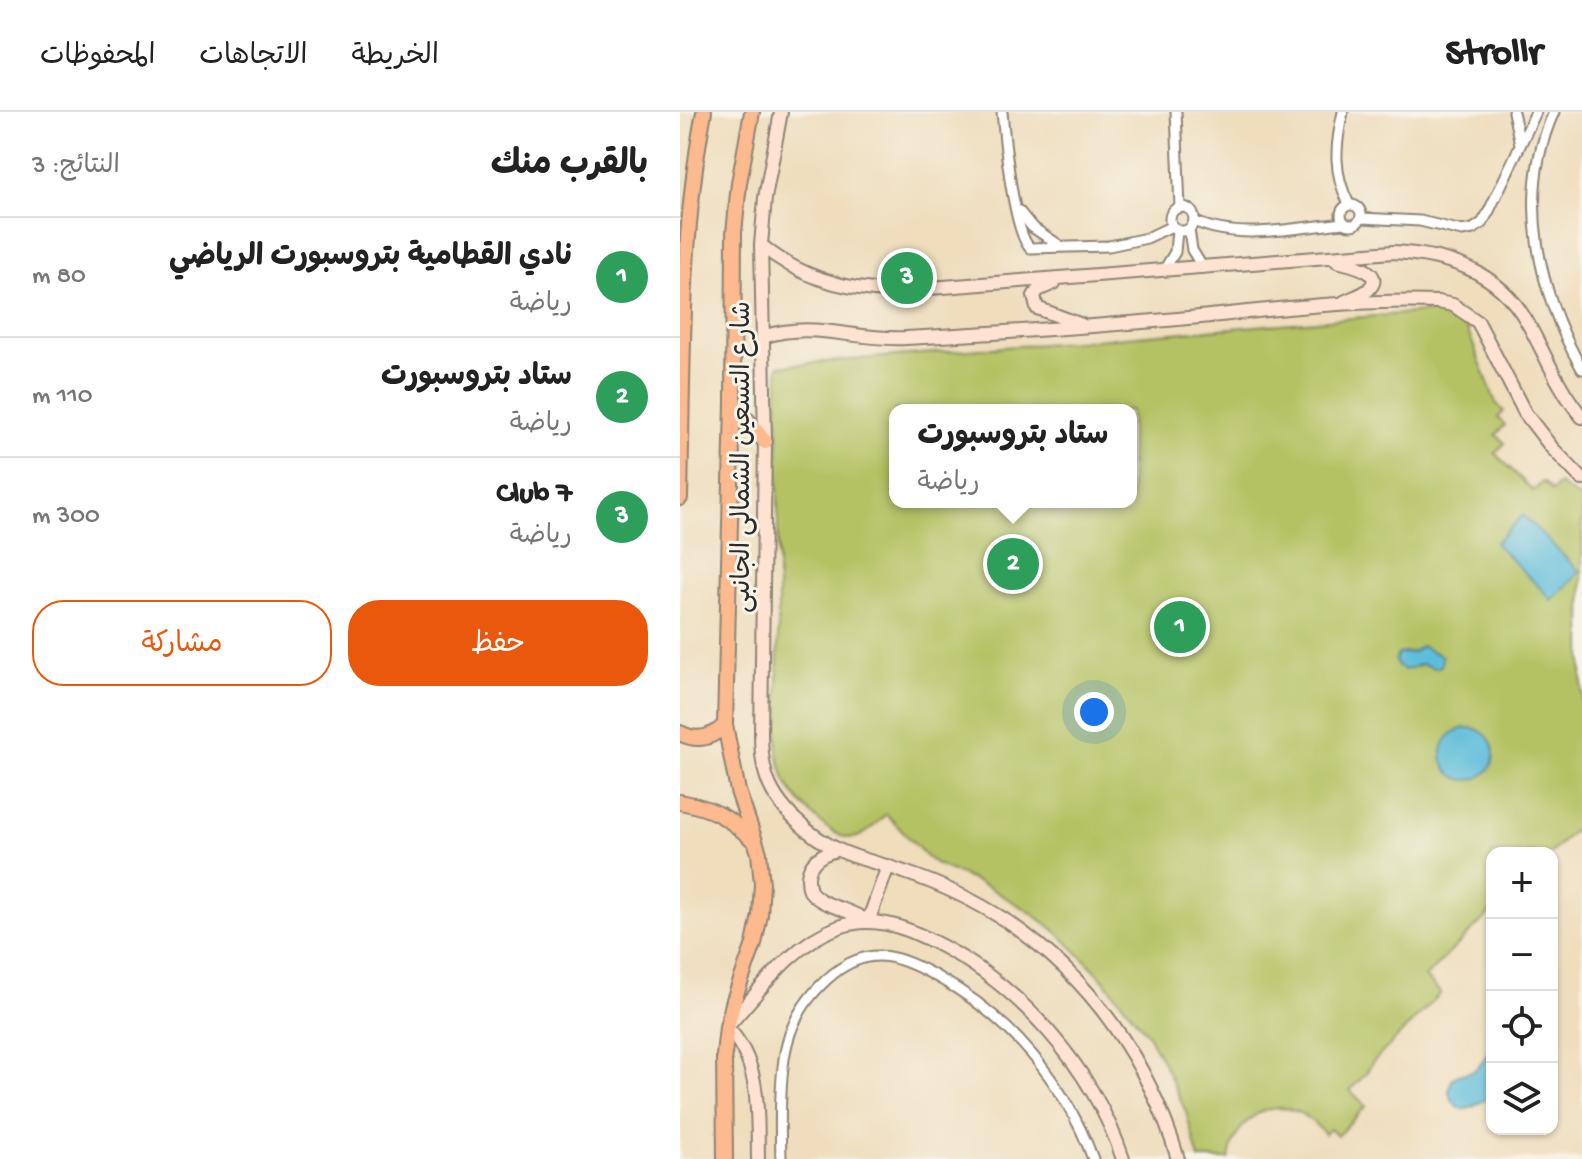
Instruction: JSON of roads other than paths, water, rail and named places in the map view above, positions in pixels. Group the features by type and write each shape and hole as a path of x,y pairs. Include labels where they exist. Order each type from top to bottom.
{"main road":[{"path":"680,498 685,188 704,112"},
{"path":"725,1159 724,1056 727,1027 754,944 762,884 755,842 738,791 725,725 734,233 739,183 752,112"},
{"path":"733,402 765,442"},
{"path":"680,733 695,739 707,737 725,725"},
{"path":"680,802 713,810 731,820 755,842"}],"street":[{"name":"شارع التسعين الشمالى الجانبى","path":"781,112 765,198 761,245 765,442 761,753 766,777 778,800 817,838 837,850"},
{"path":"1002,112 1022,237 1030,248 1037,250 1132,242 1191,225 1235,233 1345,223 1352,225 1361,218 1420,221 1462,231 1473,229 1482,223 1488,213 1536,112"},
{"path":"1176,112 1180,208"},
{"path":"1343,112 1337,138 1336,166 1343,192 1349,204 1357,206 1362,213 1361,218"},
{"path":"1513,112 1521,145"},
{"path":"1554,112 1537,162 1534,221 1550,294 1582,369"},
{"path":"1345,223 1342,211 1349,204"},
{"path":"1016,208 1032,227 1065,248"},
{"path":"1164,270 1175,252 1175,228 1170,217 1180,208 1189,209 1192,250 1203,268"},
{"path":"1022,237 1032,227"},
{"path":"1037,250 1046,238"},
{"path":"761,245 789,266 808,275 868,290 891,291 1393,252 1422,254 1470,267 1499,288 1524,317 1556,380 1582,417"},
{"path":"1320,258 1359,266 1372,275 1372,283 1367,290 1337,305"},
{"path":"1064,279 1038,290 1034,302 1043,312 1089,327"},
{"path":"763,337 796,329 814,329 890,339 1089,327 1337,305 1438,302 1453,305 1478,322 1525,413 1552,448 1582,479"},
{"path":"868,922 852,911 824,903 810,891 808,872 818,856 837,850 888,866 941,886 1007,922 1062,966 1110,1020 1130,1049 1163,1113 1178,1159"},
{"path":"868,922 888,866"},
{"path":"758,1159 757,1097 753,1072 745,1051 727,1027 795,953 814,939 841,926 868,922 899,926 937,943 1013,994 1063,1049 1085,1079 1103,1111 1123,1159"},
{"path":"781,1159 786,1046 798,1013 823,983 840,969 868,956 880,955 903,960 965,991 1005,1026 1039,1063 1058,1090 1087,1141 1093,1159"}],"water":[{"path":"1523,515 1580,572 1552,600 1495,543"},
{"path":"1421,646 1442,656 1441,666 1435,668 1422,664 1406,670 1398,667 1395,660 1398,654 1413,652"},
{"path":"1468,728 1486,736 1494,754 1486,772 1468,780 1450,772 1442,754 1450,736"},
{"path":"1486,1056 1486,1099 1469,1109 1458,1107 1449,1093 1452,1080 1481,1064"}],"place":[{"name":"Club 7","path":"907,278"},
{"name":"ستاد بتروسبورت","path":"1013,564"},
{"name":"نادي القطامية بتروسبورت الرياضي","path":"1180,627"}]}
